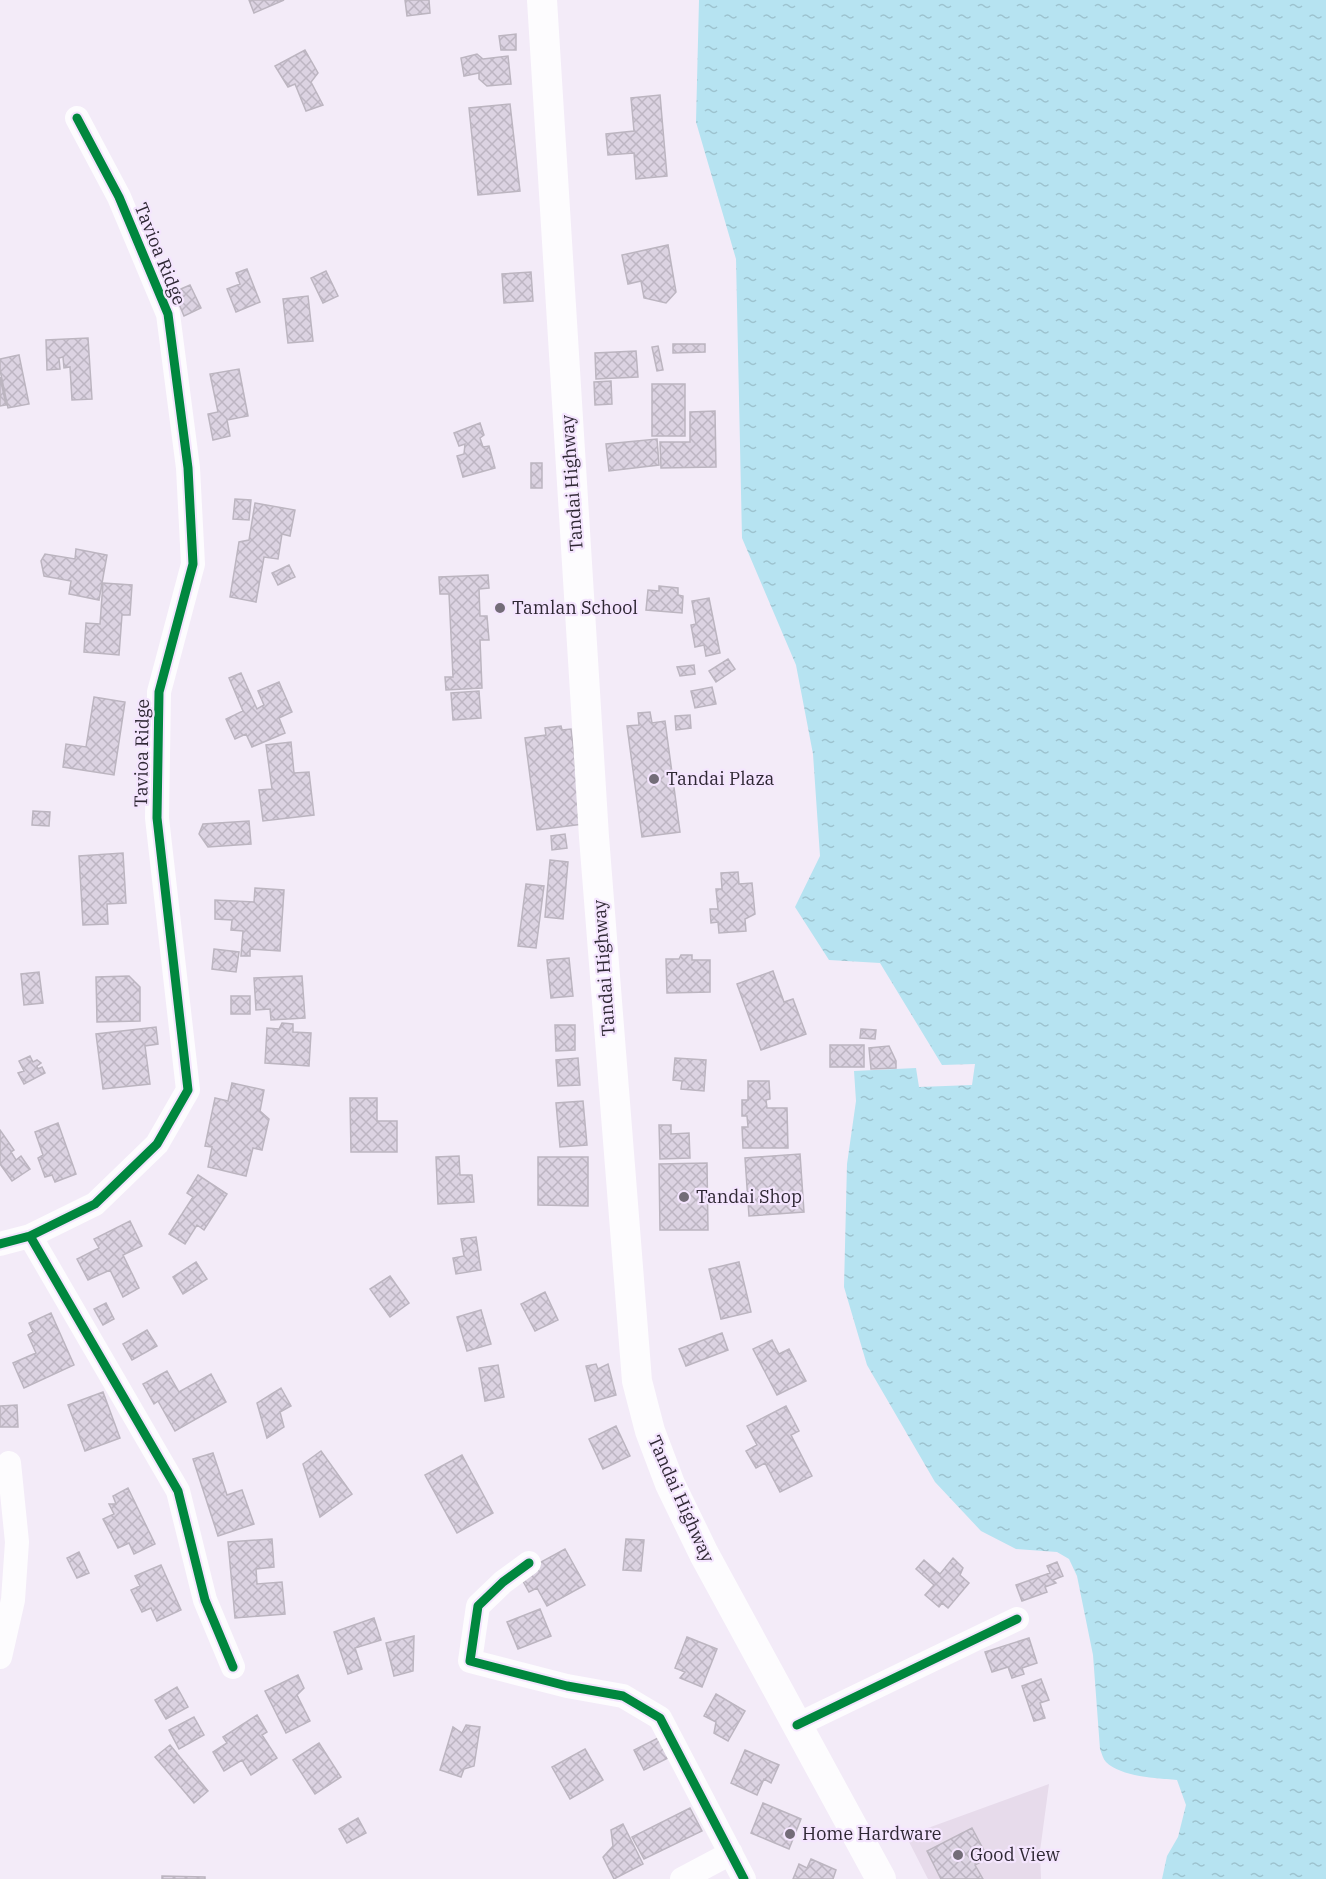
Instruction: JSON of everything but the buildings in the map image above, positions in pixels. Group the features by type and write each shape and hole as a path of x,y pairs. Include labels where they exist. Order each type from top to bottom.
{"main road":[{"name":"Tandai Highway","path":"542,0 594,837 637,1382 650,1431 670,1485 704,1554 881,1879"}],"street":[{"name":"Tavioa Ridge","path":"0,1245 30,1236 95,1204 157,1144 188,1090 157,818 159,692 193,564 188,468 168,314 119,198 77,118"},
{"path":"30,1236 178,1491 205,1600 233,1668"},
{"path":"0,1657 13,1600 17,1542 9,1463"},
{"path":"529,1563 503,1582 478,1606 470,1661 567,1686 623,1696 660,1718 744,1879"},
{"path":"797,1725 1017,1619"},
{"path":"682,1879 731,1853"}],"shaded area":[{"path":"1049,1784 1040,1851 1041,1879 928,1879 906,1836"}],"water":[{"path":"699,0 1326,0 1326,1879 1162,1879 1167,1856 1178,1837 1186,1805 1177,1780 1130,1774 1113,1767 1103,1758 1100,1749 1093,1655 1077,1576 1069,1559 1057,1552 1016,1549 981,1531 935,1482 867,1365 844,1287 847,1164 856,1101 854,1071 916,1068 919,1087 972,1085 975,1064 942,1065 880,963 829,960 795,907 820,856 813,754 796,665 742,538 736,259 696,122"}],"cycle path":[{"path":"0,1244 30,1236 95,1204 157,1144 188,1090 157,818 159,692 193,564 188,468 168,314 119,197 77,118"},
{"path":"30,1236 178,1491 205,1600 233,1667"},
{"path":"529,1563 503,1582 478,1606 470,1661 567,1686 623,1696 660,1718 744,1879"},
{"path":"797,1725 1017,1619"}],"place":[{"name":"Tamlan School","path":"500,608"},
{"name":"Tandai Plaza","path":"654,779"},
{"name":"Tandai Shop","path":"684,1197"},
{"name":"Home Hardware","path":"790,1834"},
{"name":"Good View","path":"958,1855"}]}
